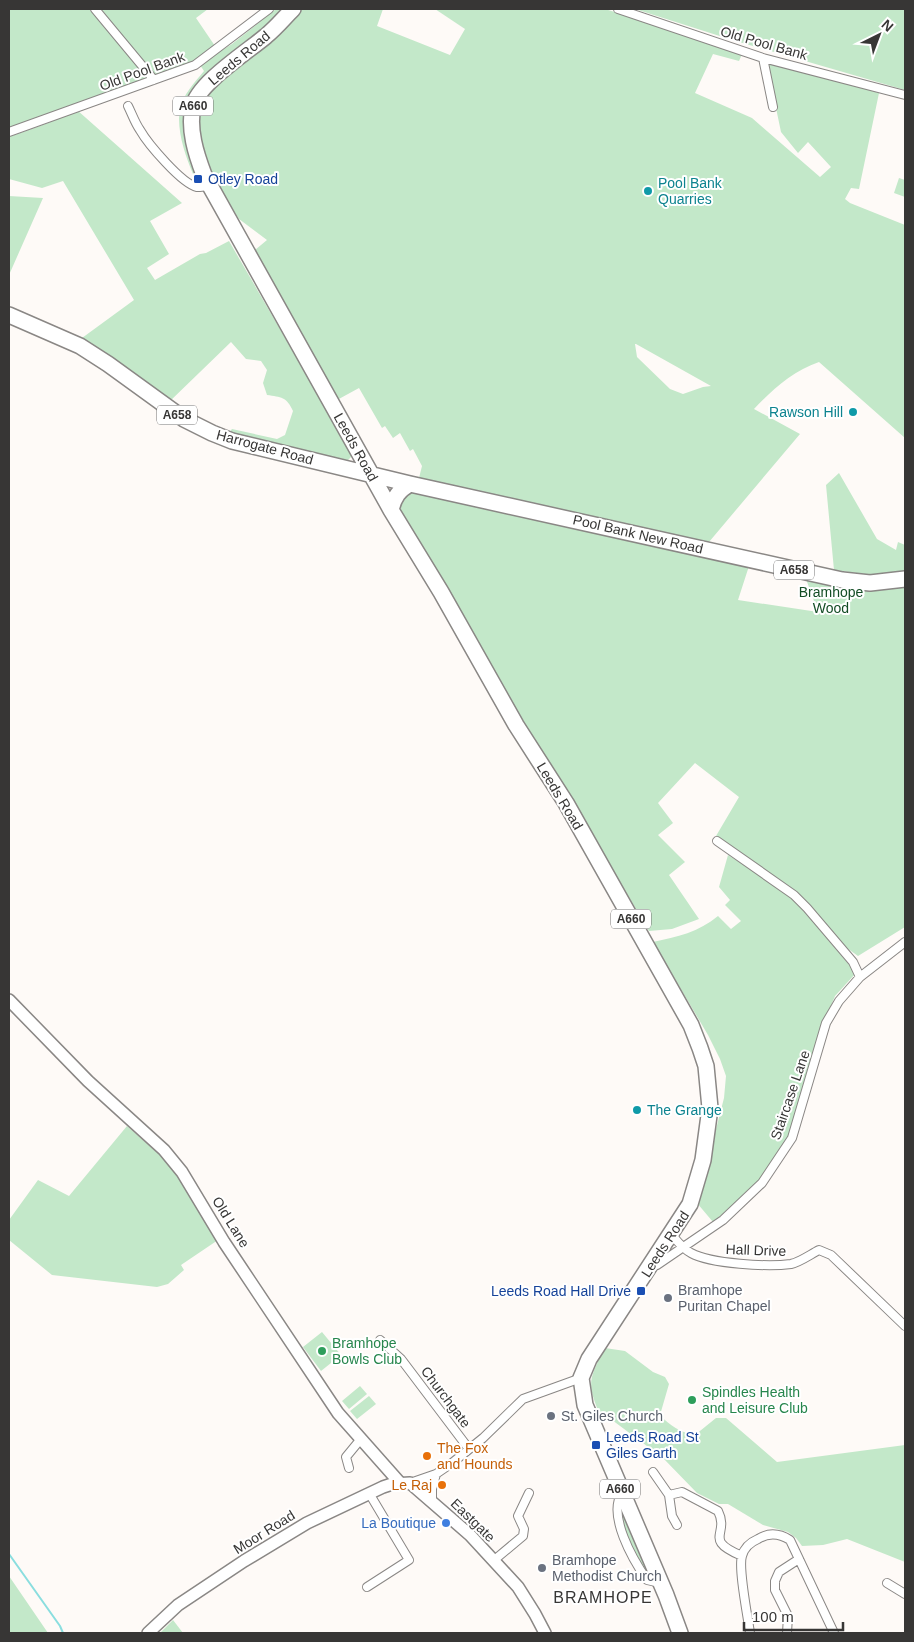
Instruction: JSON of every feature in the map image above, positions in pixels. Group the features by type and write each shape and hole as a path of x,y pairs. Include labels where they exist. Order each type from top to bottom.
{"highway":[{"name":"Leeds Road","path":"293,9 268,34 215,77 197,95 193,106 192,132 198,159 209,186 391,510 441,592 516,725 566,804 691,1024 706,1066 710,1095 709,1116 703,1160 690,1204 589,1359 581,1378"},
{"name":"Harrogate Road","path":"9,315 80,346 108,364 184,420 212,433 256,448 372,474"},
{"name":"Pool Bank New Road","path":"372,474 842,580 870,583 905,580"},
{"path":"391,510 397,494 401,489 410,484"},
{"name":"A660","path":"581,1378 585,1405 680,1633"}],"street":[{"path":"95,9 154,80"},
{"name":"Old Pool Bank","path":"9,132 195,66 270,9"},
{"name":"Old Pool Bank","path":"618,9 763,58 905,95"},
{"path":"763,58 773,107"},
{"path":"128,106 139,129 173,170 184,180 197,187 209,186"},
{"path":"717,841 794,895 852,962 860,977"},
{"name":"Staircase Lane","path":"651,1265 657,1265 723,1220 762,1183 792,1138 826,1023 839,1001 860,977 905,942"},
{"name":"Old Lane","path":"9,1000 88,1081 164,1150 182,1172 224,1242 344,1422 405,1483"},
{"name":"Hall Drive","path":"672,1234 689,1253 718,1261 793,1264 819,1250 831,1255 905,1326"},
{"name":"Churchgate","path":"380,1340 401,1359 469,1449"},
{"path":"405,1483 436,1474 469,1449 523,1399 581,1378"},
{"path":"348,1468 346,1457 360,1440"},
{"path":"653,1472 669,1495 672,1516 677,1525"},
{"name":"Eastgate","path":"432,1501 432,1489 436,1474"},
{"name":"Moor Road","path":"148,1633 178,1605 307,1523 368,1493 392,1484 405,1483"},
{"name":"Eastgate","path":"405,1483 432,1501 470,1534 518,1588 545,1633"},
{"path":"367,1587 409,1560 368,1493"},
{"path":"493,1561 523,1536 524,1529 518,1516 529,1493"},
{"path":"669,1495 686,1493 718,1512 722,1520 718,1536 720,1541 729,1550 742,1556"},
{"path":"750,1633 742,1574 742,1556 750,1543 770,1534 780,1534 790,1540 834,1633"},
{"path":"787,1633 788,1616 775,1590 774,1581 779,1572 799,1559"},
{"path":"887,1583 905,1594"}],"green space":[{"path":"9,9 89,9 148,78 9,129"},
{"path":"208,9 196,18 215,46 187,66 153,76 102,10"},
{"path":"276,9 288,9 196,92 199,171 193,174 182,142 179,116 184,98 204,71 200,65 232,44"},
{"path":"301,9 383,9 377,26 450,55 465,29 435,9 605,9 743,52 739,61 713,54 695,93 752,118 820,177 831,167 808,142 798,153 781,132 767,65 769,61 879,93 859,189 851,188 845,199 850,203 905,225 905,438 819,362 801,370 776,388 754,409 800,434 709,542 599,520 419,478 422,466 413,449 410,451 400,433 393,438 385,426 382,428 359,388 337,400 255,250 267,240 239,219 211,177 199,134 199,117 209,91","holes":["636,344 711,386 683,394 670,389 637,357"]},
{"path":"635,9 905,9 905,90 729,39"},
{"path":"77,110 182,203 150,221 169,254 147,268 155,280 200,254 206,253 229,241 353,455 348,460 228,434 232,429 277,439 285,435 293,411 283,398 267,395 263,383 267,370 261,361 246,359 231,342 168,403 82,338 134,300 63,181 42,188 9,179 9,137"},
{"path":"899,178 905,180 905,197 894,193"},
{"path":"9,196 43,198 9,275"},
{"path":"839,473 877,539 896,550 898,542 905,545 905,576 894,578 834,570 826,485"},
{"name":"Bramhope Wood","path":"411,492 749,566 738,600 818,612 806,579 868,589 905,587 905,927 858,956 837,941 776,879 716,836 739,797 695,763 658,803 673,823 658,835 685,862 669,875 699,919 672,929 649,931 576,808 525,730 401,512 402,500"},
{"path":"728,855 773,883 796,901 856,973 835,996 826,1018 805,1080 793,1132 759,1185 713,1222 697,1203 724,1098 726,1076 708,1035 653,942 695,930 718,916 731,929 741,921 725,905 730,900 719,887"},
{"path":"127,1126 162,1157 179,1178 218,1240 181,1265 184,1270 168,1284 157,1287 52,1275 9,1240 9,1220 38,1180 69,1196"},
{"name":"Bramhope Bowls Club","path":"322,1332 341,1355 321,1371 303,1347"},
{"path":"605,1348 625,1351 653,1372 665,1377 669,1384 660,1415 672,1425 695,1435 716,1418 726,1418 777,1462 905,1445 905,1562 847,1539 823,1545 802,1546 788,1532 763,1525 728,1504 719,1504 697,1493 663,1458 608,1417 602,1420 591,1383 592,1376"},
{"path":"360,1386 367,1394 349,1409 342,1401"},
{"path":"369,1396 376,1404 357,1419 350,1411"},
{"path":"621,1507 649,1577 639,1564 630,1544"},
{"path":"9,1576 48,1633 9,1633"},
{"path":"173,1620 183,1633 160,1633"}],"waterway":[{"path":"9,1554 63,1633"}],"place":[{"name":"Otley Road","path":"198,179"},
{"name":"Pool Bank Quarries","path":"648,191"},
{"name":"Rawson Hill","path":"853,412"},
{"name":"The Grange","path":"637,1110"},
{"name":"Leeds Road Hall Drive","path":"641,1291"},
{"name":"Bramhope Puritan Chapel","path":"668,1298"},
{"name":"Bramhope Bowls Club","path":"322,1351"},
{"name":"Spindles Health and Leisure Club","path":"692,1400"},
{"name":"St. Giles Church","path":"551,1416"},
{"name":"Leeds Road St Giles Garth","path":"596,1445"},
{"name":"The Fox and Hounds","path":"427,1456"},
{"name":"Le Raj","path":"442,1485"},
{"name":"La Boutique","path":"446,1523"},
{"name":"Bramhope Methodist Church","path":"542,1568"}],"district":[{"name":"BRAMHOPE","path":"603,1597"}]}
